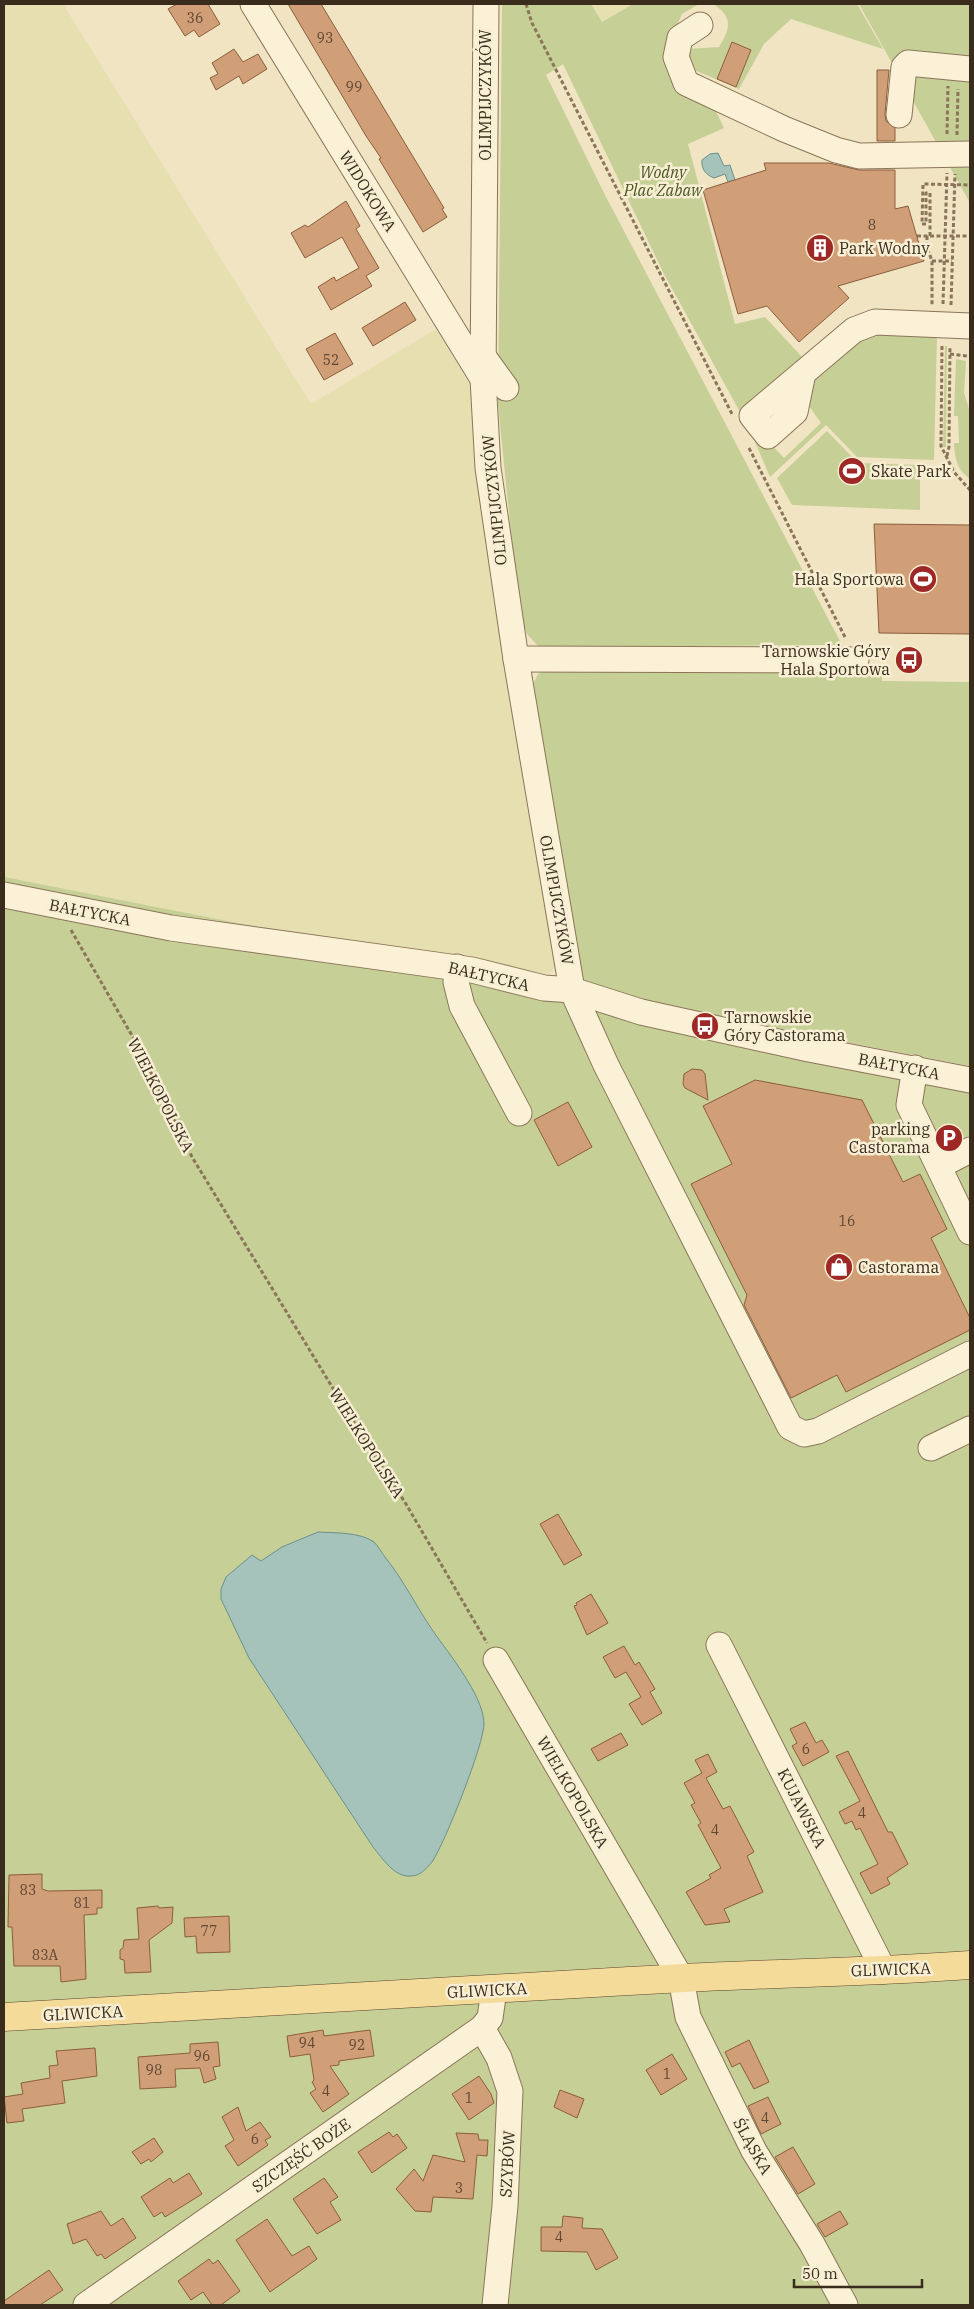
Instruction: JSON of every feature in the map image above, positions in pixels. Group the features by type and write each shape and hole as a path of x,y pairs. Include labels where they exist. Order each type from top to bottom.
{"main road":[{"name":"GLIWICKA","path":"4,2017 681,1978 848,1970 884,1971 970,1965"}],"street":[{"name":"WIDOKOWA","path":"253,4 483,368 506,388"},
{"name":"OLIMPIJCZYKÓW","path":"486,4 483,368 488,468 516,659 572,990 606,1065 790,1427 804,1434 818,1431 970,1354"},
{"path":"700,25 680,38 676,58 686,83 784,129 836,150 859,156 958,154"},
{"path":"899,115 904,68 908,63 959,68"},
{"path":"803,373 854,330 875,322 948,324"},
{"path":"516,659 856,660"},
{"name":"BAŁTYCKA","path":"4,895 171,928 457,967 544,988 572,990 641,1012 809,1049 970,1080"},
{"path":"457,967 456,982 462,1006 519,1113"},
{"path":"915,1068 909,1105 913,1118 939,1166 970,1232"},
{"path":"939,1166 970,1150"},
{"path":"931,1448 970,1429"},
{"name":"KUJAWSKA","path":"719,1645 884,1971"},
{"name":"WIELKOPOLSKA","path":"496,1660 681,1978"},
{"name":"ŚLĄSKA","path":"681,1978 688,2017 754,2151 812,2244 845,2305"},
{"path":"482,2028 490,2018 494,1990"},
{"name":"SZCZĘŚĆ BOŻE","path":"86,2305 482,2028"},
{"name":"SZYBÓW","path":"482,2028 499,2058 510,2091 505,2206 496,2305"}],"path":[{"path":"526,4 532,23 736,421"},
{"path":"959,68 958,154 941,446 954,472 970,490"},
{"path":"948,324 945,261 947,184 958,154 959,68"},
{"path":"948,324 927,247 930,193 926,192 926,224 922,224 922,184 970,185"},
{"path":"917,236 970,236"},
{"path":"932,261 952,261"},
{"path":"947,456 949,447 950,344"},
{"path":"950,354 967,356"},
{"path":"745,439 856,660"},
{"name":"WIELKOPOLSKA","path":"57,906 138,1046 192,1157 348,1413 406,1504 496,1660"}],"shaded area":[{"path":"4,4 63,4 311,404 436,329 469,383 555,954 555,968 548,974 539,977 447,959 4,884"},
{"path":"591,4 633,4 602,22"}],"green space":[{"name":"Wodny Plac Zabaw","path":"502,4 591,4 602,22 633,4 699,4 682,14 671,39 712,103 724,128 688,144 735,324 765,317 802,357 740,412 664,274 563,64 546,75 605,195 842,645 562,647 538,646 527,634 519,613 498,404"},
{"path":"713,4 857,4 883,49 791,19 764,44 739,89 685,66 688,49 719,47 726,35 727,19 720,9"},
{"path":"859,4 970,4 970,203"},
{"path":"865,333 937,334 934,460 857,457 826,425 770,477 744,416 784,458 821,423 807,403 808,384"},
{"path":"945,346 947,346 946,447 943,447"},
{"path":"956,359 966,361 964,393 970,412 970,479 959,468 954,449 954,443 959,443 958,416 954,416"},
{"name":"Skate Park","path":"827,431 858,463 920,465 920,510 792,505 777,478"},
{"path":"548,668 882,668 882,681 970,682 970,1066 605,996 593,992 579,974 528,694 538,674"},
{"path":"4,877 970,1068 970,2305 4,2305"}],"water":[{"path":"718,153 724,166 730,165 735,180 728,182 725,174 714,178 705,171 702,166 702,160 710,154"},
{"path":"318,1532 362,1536 374,1542 464,1675 478,1700 482,1712 483,1734 454,1816 432,1862 423,1872 414,1876 405,1876 394,1871 373,1847 249,1658 221,1599 221,1589 226,1577 252,1555 261,1561 282,1547"}],"building":[{"path":"177,4 208,4 220,24 199,37 194,30 185,36 168,9"},
{"path":"288,4 321,4 444,208 442,209 447,217 423,232 379,159 381,158"},
{"path":"732,42 751,50 736,87 717,79"},
{"path":"234,49 243,62 258,54 267,69 243,84 239,76 216,90 210,78 218,74 212,63"},
{"path":"877,70 889,70 885,114 886,121 895,128 895,141 877,141"},
{"name":"Park Wodny","path":"764,163 829,163 859,170 895,170 895,209 908,206 924,261 838,286 849,298 799,342 767,306 738,314 703,190 766,170"},
{"path":"346,201 360,226 356,229 379,268 366,276 372,286 331,310 318,287 334,277 336,281 359,268 342,237 305,258 291,233 305,225 308,227"},
{"path":"405,302 416,320 373,346 362,328"},
{"path":"335,333 353,364 324,380 306,349"},
{"name":"Hala Sportowa","path":"874,524 970,525 970,634 879,633"},
{"path":"692,1069 702,1070 705,1074 708,1100 685,1088 683,1084 684,1074"},
{"name":"Castorama","path":"755,1080 862,1100 903,1182 920,1174 947,1229 931,1238 970,1318 970,1330 846,1392 837,1375 791,1398 744,1305 747,1295 691,1184 732,1164 703,1106"},
{"path":"568,1102 592,1147 558,1166 534,1120"},
{"path":"558,1514 582,1555 564,1565 540,1524"},
{"path":"591,1594 608,1623 587,1635 574,1606"},
{"path":"624,1646 635,1665 639,1662 655,1689 650,1692 662,1713 642,1725 629,1704 641,1697 626,1672 615,1678 603,1657"},
{"path":"805,1722 816,1743 822,1740 829,1752 803,1766 792,1746 797,1743 790,1729"},
{"path":"621,1733 628,1745 598,1761 591,1749"},
{"path":"848,1751 888,1832 892,1832 908,1864 887,1878 890,1884 871,1894 860,1873 878,1864 860,1828 856,1830 852,1821 845,1824 839,1812 860,1801 836,1756"},
{"path":"708,1754 717,1772 706,1778 723,1809 730,1806 754,1852 747,1856 763,1892 724,1909 730,1922 705,1925 686,1892 711,1878 709,1875 721,1868 698,1825 701,1823 691,1805 695,1803 684,1783 702,1773 695,1760"},
{"path":"42,1874 42,1889 48,1891 102,1890 102,1908 97,1908 97,1914 84,1915 86,1979 61,1982 60,1966 14,1966 12,1927 8,1927 9,1875"},
{"path":"158,1906 159,1908 173,1907 172,1923 149,1940 151,1972 125,1973 124,1960 120,1959 120,1950 123,1948 124,1940 139,1939 137,1908"},
{"path":"229,1916 230,1952 197,1953 196,1936 185,1937 184,1918"},
{"path":"323,2030 324,2036 370,2030 374,2056 339,2061 339,2065 330,2066 349,2094 323,2112 310,2093 316,2089 312,2082 314,2080 310,2054 290,2057 287,2036"},
{"path":"749,2040 769,2082 754,2089 740,2063 732,2067 725,2052"},
{"path":"218,2042 220,2066 213,2067 216,2079 204,2083 200,2068 175,2069 176,2087 140,2089 138,2057 190,2053 190,2044"},
{"path":"95,2048 97,2076 62,2081 65,2103 22,2109 24,2121 7,2123 4,2097 23,2094 21,2083 50,2078 49,2066 58,2065 56,2051"},
{"path":"672,2054 687,2079 661,2095 646,2070"},
{"path":"479,2076 491,2094 494,2103 469,2120 452,2094"},
{"path":"560,2090 584,2099 577,2118 554,2107"},
{"path":"768,2097 781,2124 761,2134 748,2106"},
{"path":"238,2107 246,2131 260,2122 271,2137 265,2140 268,2145 238,2166 225,2146 234,2140 222,2117"},
{"path":"389,2132 393,2137 397,2134 407,2148 372,2173 358,2152"},
{"path":"456,2133 478,2134 479,2140 488,2140 487,2156 477,2155 473,2199 433,2197 431,2212 415,2211 396,2189 414,2169 423,2181 433,2155 465,2162"},
{"path":"154,2138 163,2152 151,2162 149,2159 141,2164 132,2152"},
{"path":"793,2147 815,2184 798,2194 775,2157"},
{"path":"189,2173 202,2194 165,2217 162,2212 154,2217 141,2197 170,2178 173,2183"},
{"path":"324,2178 338,2197 330,2202 341,2220 317,2234 293,2199"},
{"path":"101,2211 111,2226 123,2218 136,2238 105,2259 101,2254 97,2256 86,2239 73,2244 67,2224"},
{"path":"840,2211 848,2224 825,2237 817,2224"},
{"path":"563,2216 583,2218 582,2228 602,2229 618,2258 596,2270 587,2252 541,2251 541,2227 562,2227"},
{"path":"267,2219 292,2256 309,2246 317,2259 270,2292 236,2240"},
{"path":"209,2259 213,2264 218,2260 240,2291 221,2305 212,2305 203,2292 191,2300 178,2281"},
{"path":"49,2270 63,2290 40,2305 4,2305 4,2301"}],"place":[{"name":"Park Wodny","path":"820,248"},
{"name":"Skate Park","path":"852,471"},
{"name":"Hala Sportowa","path":"923,579"},
{"name":"Tarnowskie Góry Hala Sportowa","path":"909,660"},
{"name":"Tarnowskie Góry Castorama","path":"705,1026"},
{"name":"parking Castorama","path":"949,1138"},
{"name":"Castorama","path":"839,1267"}]}
